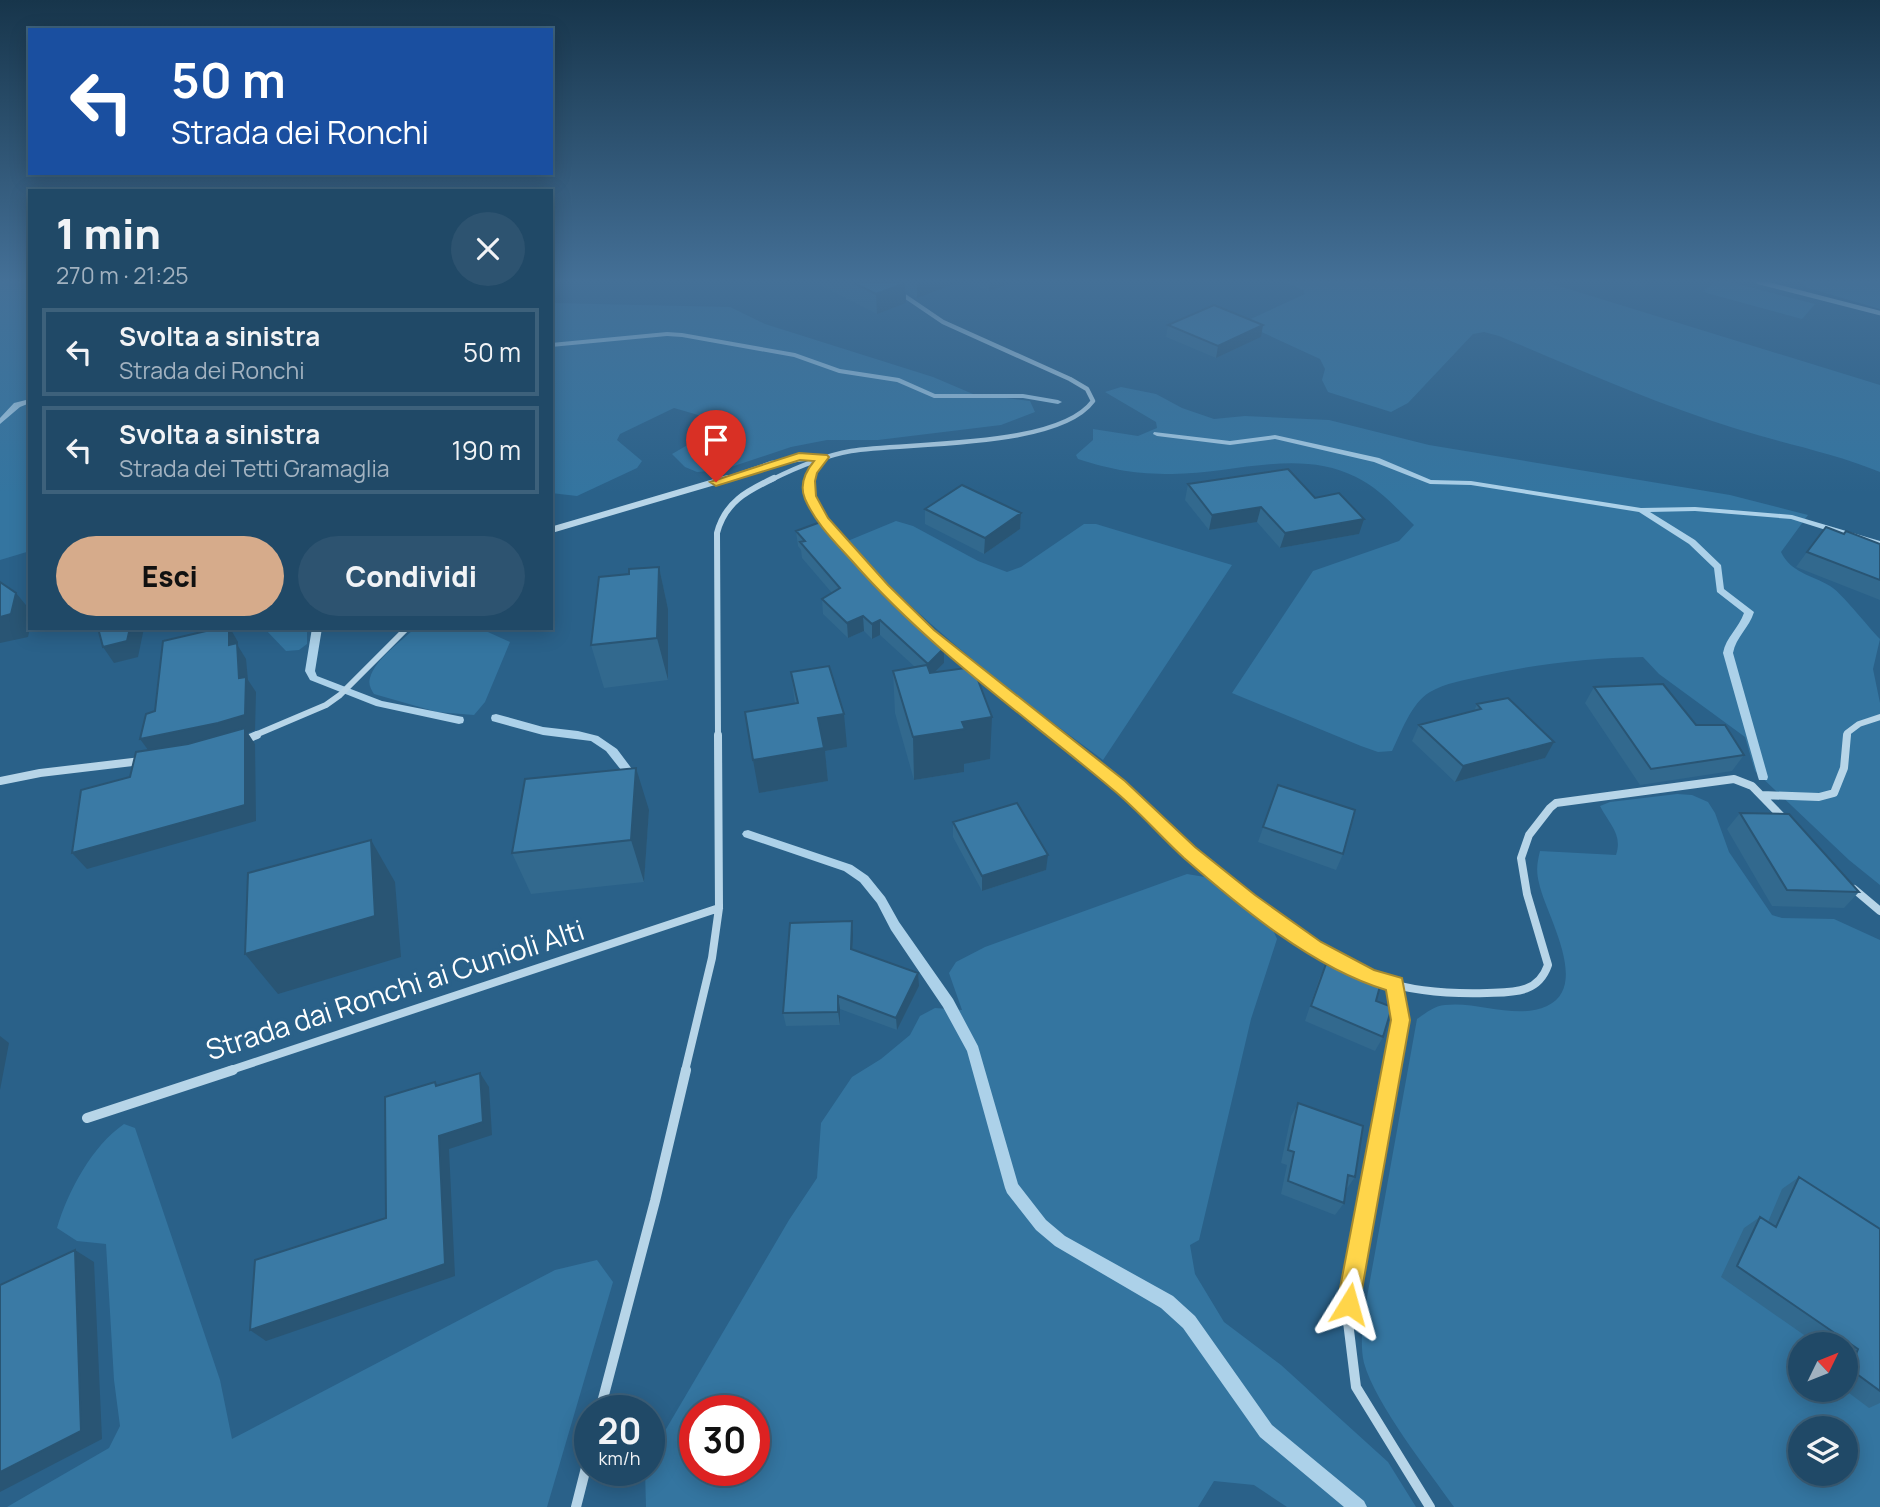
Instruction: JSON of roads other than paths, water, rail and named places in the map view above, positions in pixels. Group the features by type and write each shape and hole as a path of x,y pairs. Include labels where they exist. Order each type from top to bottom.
{"street":[{"path":"553,529 799,457 823,457 870,449 1000,439 1070,418 1083,412 1093,401 1087,389 1011,352"},
{"path":"823,457 811,472 809,496 831,530"},
{"path":"604,1395 655,1201 712,958 719,908 717,528 730,503 748,490 823,457"},
{"path":"920,624 1119,786 1189,852 1249,900 1315,948 1369,977 1395,984 1480,994 1524,992 1538,986 1546,975 1548,965 1520,860 1534,827 1556,803 1734,779 1752,786 1794,829"},
{"path":"238,743 314,712 340,695 405,630"},
{"path":"1761,795 1819,797 1834,793 1844,768 1847,733 1859,724 1880,717"},
{"path":"0,781 40,773 155,759"},
{"path":"1846,881 1880,911"},
{"name":"Strada dai Ronchi ai Cunioli Alti","path":"87,1118 719,908"},
{"path":"1395,984 1401,1020 1351,1286 1348,1322 1350,1356 1356,1387 1430,1507"},
{"path":"576,1507 581,1486"}],"waterway":[{"path":"780,352 839,371 899,380 934,396 1023,396 1058,402"},
{"path":"0,422 17,405 28,402"},
{"path":"1157,434 1230,443 1275,437 1376,460 1430,482 1471,483 1641,510"},
{"path":"1641,510 1695,509 1792,517 1880,544"},
{"path":"1641,510 1692,542 1718,567 1720,590 1749,612 1745,623 1732,640 1728,653 1763,777"},
{"path":"317,630 310,671 313,678 380,704 459,720"},
{"path":"496,718 543,731 594,738 610,748 633,777"},
{"path":"748,834 848,868 864,879 881,900 895,926 948,1003 973,1050 1012,1188 1041,1225 1060,1241 1167,1302 1189,1322 1266,1431 1358,1507"}]}
